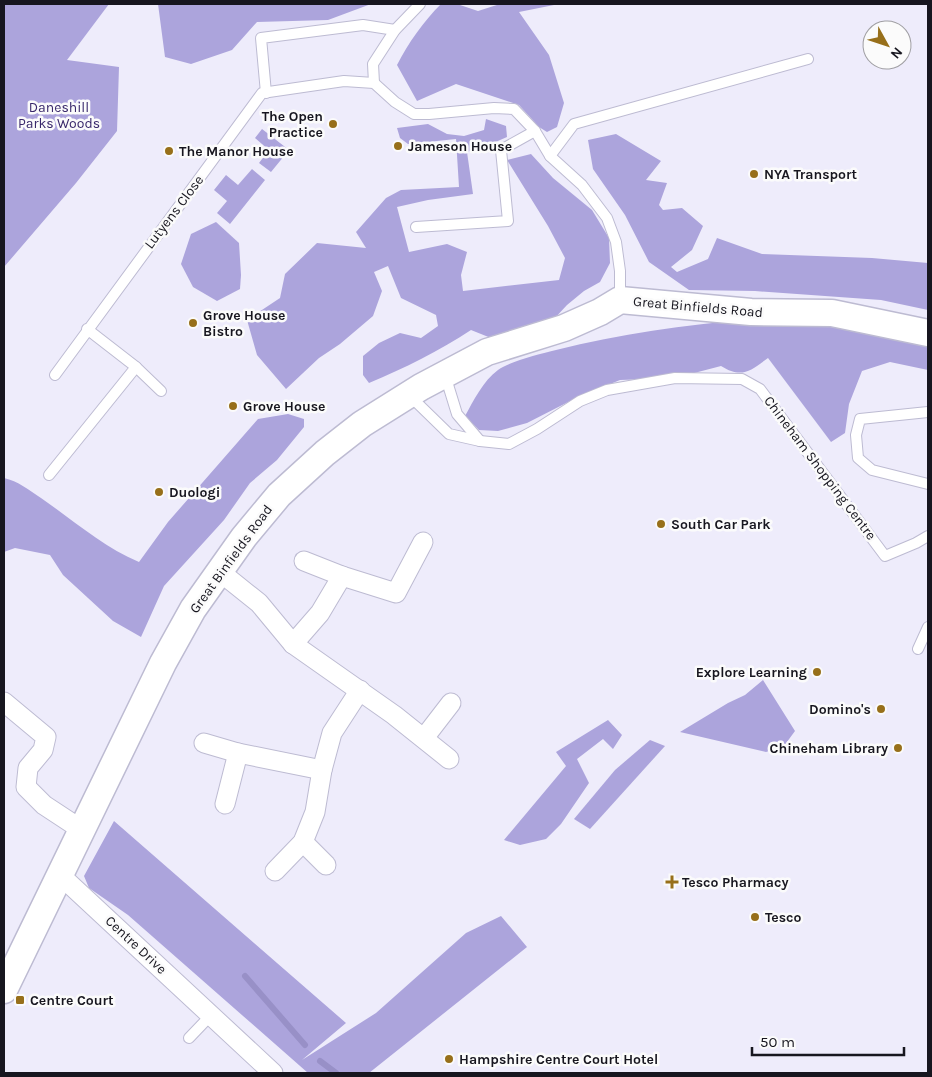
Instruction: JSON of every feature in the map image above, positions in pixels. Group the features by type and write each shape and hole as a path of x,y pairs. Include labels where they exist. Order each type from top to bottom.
{"street":[{"name":"Great Binfields Road","path":"4,990 163,663 193,609 244,536 280,495 325,453 362,424 409,395 487,352 564,328 600,312 620,300 751,312 832,313 928,333"},
{"path":"304,561 396,594 423,542"},
{"path":"219,571 259,603 293,644 360,690 449,759"},
{"path":"293,644 320,613 342,576"},
{"path":"275,871 304,842 315,812 322,770 332,733 360,690"},
{"path":"4,702 46,737 44,750 28,768 26,787 44,805 82,830"},
{"path":"424,738 451,703"},
{"path":"204,743 238,753 322,770"},
{"path":"225,804 238,753"},
{"path":"304,842 326,864"},
{"name":"Centre Drive","path":"60,875 273,1073"}],"lane":[{"path":"374,83 373,64 395,30 420,4"},
{"path":"395,30 363,25 261,38 266,92 344,81 374,83 395,102 414,114 494,108 514,109 535,131 550,156 582,185 607,218 616,242 620,271 620,300"},
{"path":"550,156 574,124 808,59"},
{"name":"Lutyens Close","path":"55,375 262,93 266,92"},
{"path":"416,227 508,221 501,150 535,131"},
{"path":"87,329 136,367 161,391"},
{"path":"49,475 136,367"},
{"path":"444,375 457,414 480,441"},
{"name":"Chineham Shopping Centre","path":"409,395 449,434 480,441 509,444 537,429 580,401 607,390 675,378 742,379 760,388 885,556 928,536"},
{"path":"928,412 860,419 856,435 858,458 872,470 928,484"},
{"path":"918,649 928,627"},
{"path":"189,1038 211,1015"}],"green space":[{"name":"Daneshill Parks Woods","path":"4,4 109,4 67,60 119,67 117,131 76,183 4,267"},
{"path":"158,4 371,4 328,20 257,22 232,50 191,64 165,57"},
{"path":"441,4 460,5 478,11 500,4 559,4 519,12 549,55 564,103 557,127 547,132 539,127 519,105 456,84 417,101 397,65 406,48"},
{"path":"486,119 506,126 507,137 467,152 473,194 428,200 397,207 409,252 447,244 467,252 461,275 463,291 559,280 565,258 548,226 507,160 531,154 553,178 592,210 609,238 610,263 600,282 584,291 553,320 528,325 491,338 471,330 421,359 369,383 363,375 363,356 379,343 400,333 421,338 438,326 436,315 401,298 388,266 374,272 382,291 373,316 340,344 319,358 286,389 257,355 247,320 280,298 285,274 317,243 366,248 356,232 386,198 401,190 459,187 456,139 408,144 400,138 397,128 428,124 447,134 464,136 484,130"},
{"path":"262,129 289,150 271,172 259,163 269,150 255,138"},
{"path":"616,134 661,161 646,180 667,183 659,205 663,210 682,208 703,226 692,250 671,267 677,272 708,259 717,238 762,254 872,258 928,263 928,310 881,300 755,291 689,290 649,262 625,215 593,169 588,140"},
{"path":"252,169 265,180 230,224 217,213 227,201 214,190 226,175 238,185"},
{"path":"216,222 239,243 241,275 240,289 217,301 193,287 181,264 191,234"},
{"path":"751,319 832,319 928,339 928,370 890,362 862,371 849,404 845,433 831,442 768,358 751,370 740,373 721,366 675,378 620,380 576,398 527,423 498,431 479,430 465,416 479,391 493,374 518,361 580,344 628,335 677,327"},
{"path":"288,414 304,419 304,427 277,460 250,483 224,520 164,586 141,637 113,621 63,575 50,555 15,548 4,552 4,478 23,486 113,549 139,562 168,522 258,419"},
{"path":"763,680 795,731 784,746 766,752 680,732 745,695"},
{"path":"608,720 622,735 613,749 603,739 577,759 589,783 561,824 546,839 520,845 504,840 566,766 556,752"},
{"path":"650,740 665,746 590,829 574,819 615,770"},
{"path":"114,821 346,1023 302,1060 376,1013 466,933 501,916 527,947 369,1073 308,1073 128,915 89,888 84,876"}],"waterway":[{"path":"245,976 305,1045"},
{"path":"320,1061 336,1073"}],"place":[{"name":"The Open Practice","path":"333,124"},
{"name":"Jameson House","path":"398,146"},
{"name":"The Manor House","path":"169,151"},
{"name":"NYA Transport","path":"754,174"},
{"name":"Grove House Bistro","path":"193,323"},
{"name":"Grove House","path":"233,406"},
{"name":"Duologi","path":"159,492"},
{"name":"South Car Park","path":"661,524"},
{"name":"Explore Learning","path":"817,672"},
{"name":"Domino's","path":"881,709"},
{"name":"Chineham Library","path":"898,748"},
{"name":"Tesco Pharmacy","path":"672,882"},
{"name":"Tesco","path":"755,917"},
{"name":"Centre Court","path":"20,1000"},
{"name":"Hampshire Centre Court Hotel","path":"449,1059"}]}
